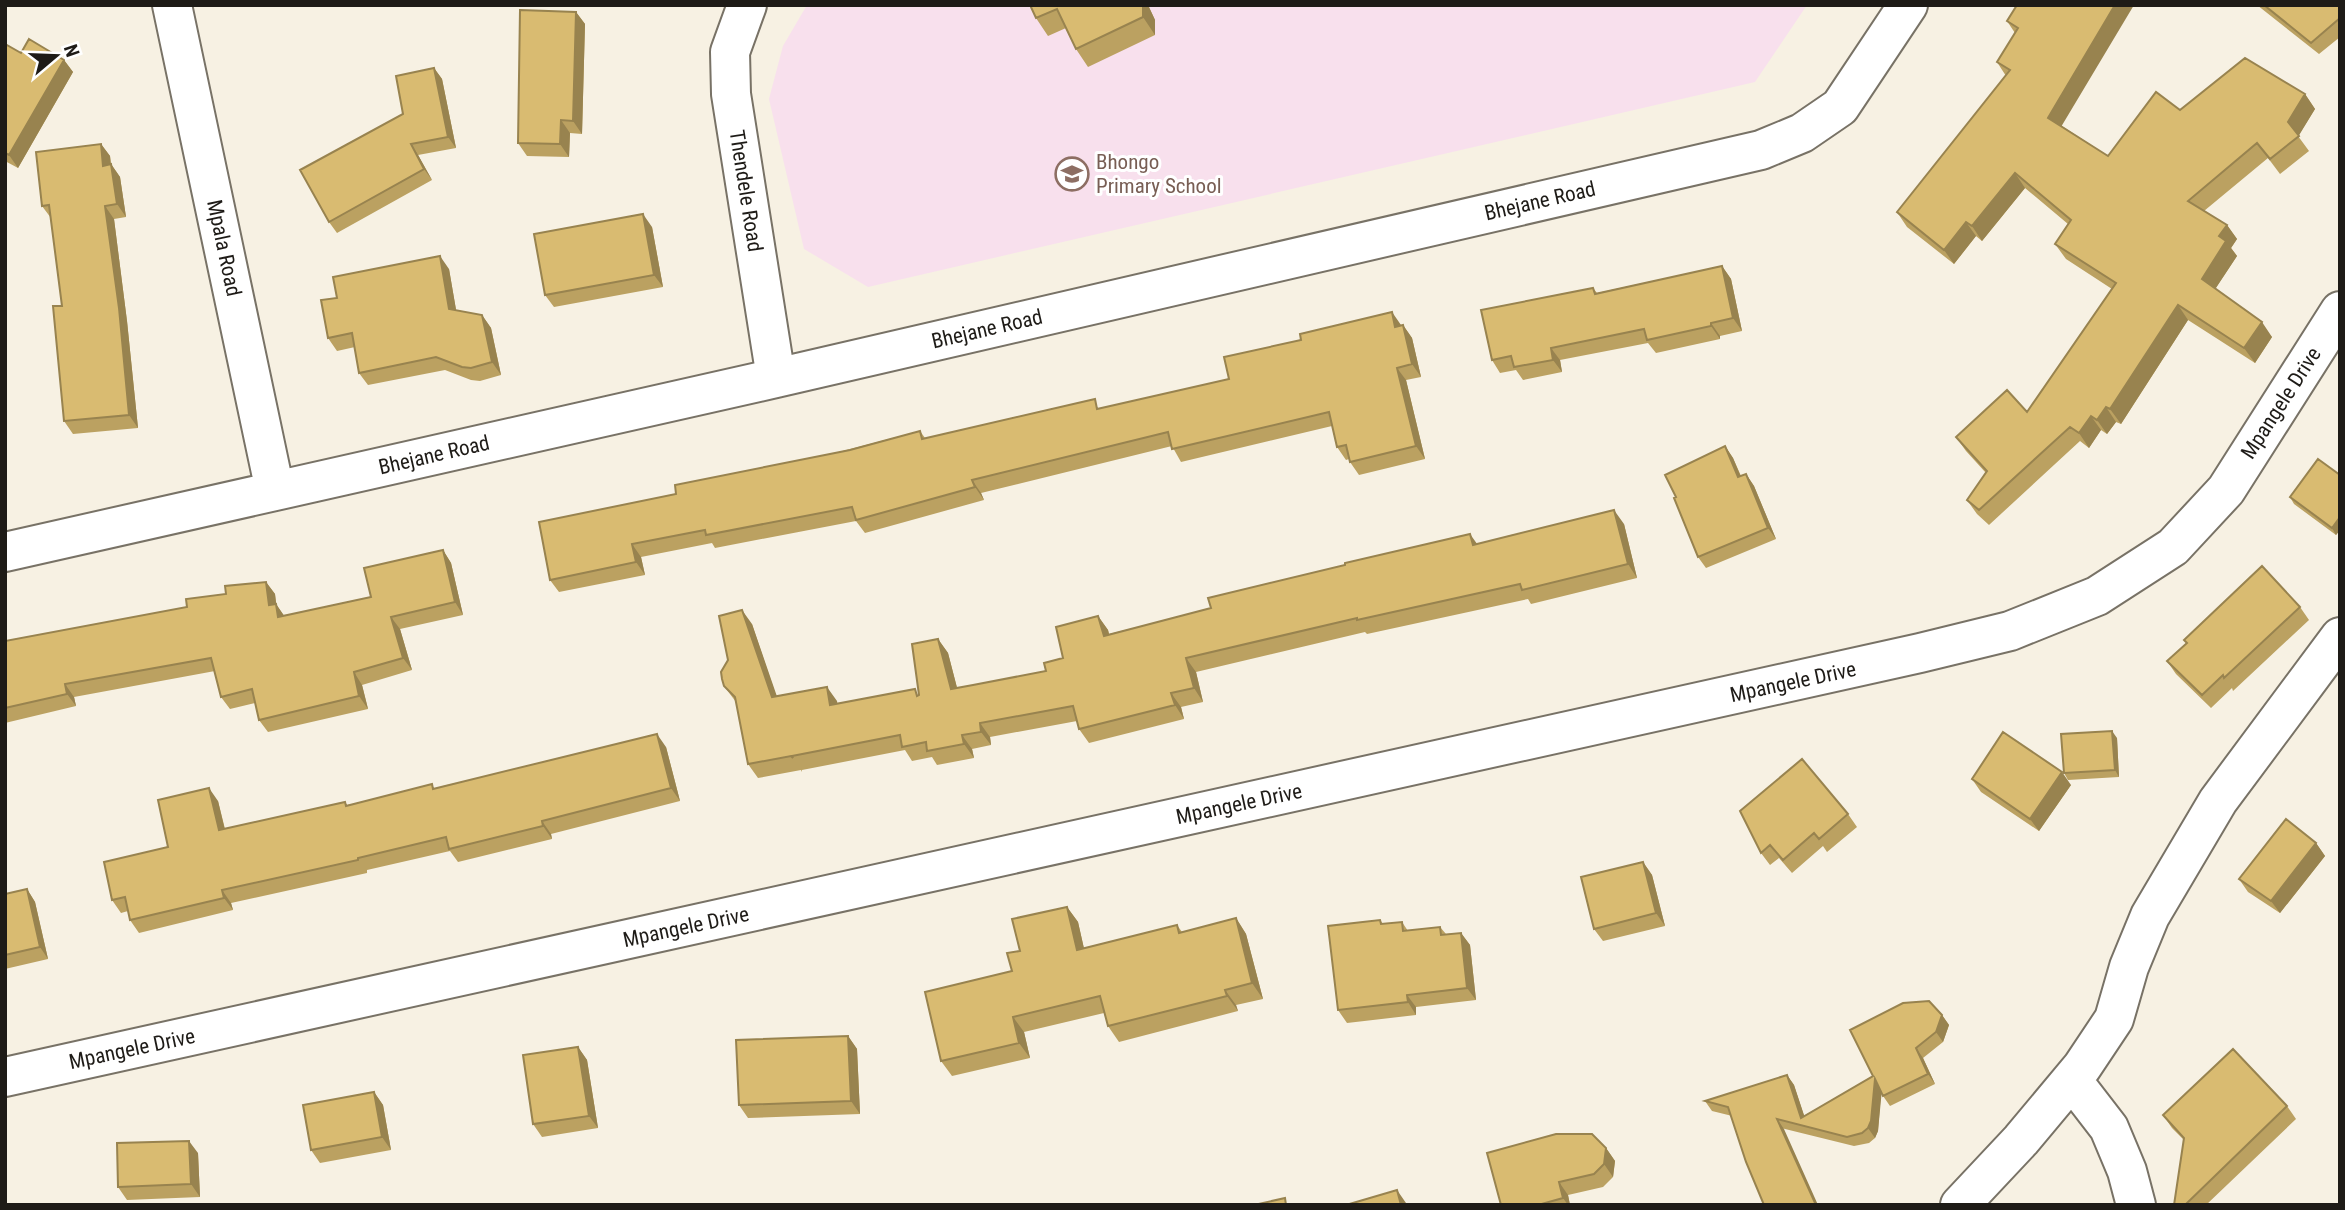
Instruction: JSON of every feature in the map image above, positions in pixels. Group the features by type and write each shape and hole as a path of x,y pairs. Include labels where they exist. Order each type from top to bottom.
{"street":[{"name":"Mpala Road","path":"172,5 275,491"},
{"name":"Thendele Road","path":"747,5 730,52 730,94 776,378"},
{"name":"Bhejane Road","path":"5,552 776,378 1761,150 1802,133 1840,107 1908,5"},
{"name":"Mpangele Drive","path":"5,1077 1879,663 2010,631 2097,596 2173,547 2226,489 2340,311"},
{"path":"1960,1205 2072,1080 2114,1019 2129,967 2150,916 2218,802 2340,637"},
{"path":"2072,1080 2109,1128 2127,1171 2136,1205"}],"shaded area":[{"name":"Bhongo Primary School","path":"807,5 1807,5 1755,82 868,287 804,249 769,99 783,46"}],"building":[{"path":"1030,5 1143,5 1143,17 1076,49 1057,9 1036,18"},
{"path":"2017,5 2115,5 2048,118 2108,156 2156,92 2180,110 2245,58 2305,94 2288,122 2299,136 2270,159 2257,143 2188,201 2227,225 2219,236 2226,241 2202,279 2262,322 2244,348 2178,305 2110,409 2106,407 2097,420 2091,416 2079,433 2070,427 1979,510 1967,500 1987,471 1956,437 2007,390 2027,412 2116,283 2055,244 2071,220 2015,173 1972,226 1966,222 1944,250 1897,212 2010,70 1997,62 2018,28 2007,21"},
{"path":"2264,5 2340,5 2340,18 2311,43"},
{"path":"520,10 576,12 573,121 561,120 560,144 518,143"},
{"path":"29,39 64,60 9,155 5,153 5,44 21,53"},
{"path":"434,68 448,137 411,144 424,169 329,222 300,170 403,114 396,76"},
{"path":"101,144 103,166 111,164 117,204 105,206 119,308 129,415 64,421 53,306 62,306 49,205 42,206 36,152"},
{"path":"643,214 654,275 545,295 534,234"},
{"path":"440,256 449,309 482,315 492,362 471,368 436,357 359,373 352,333 328,338 321,300 337,298 333,277"},
{"path":"1722,266 1733,318 1711,323 1711,326 1647,340 1644,329 1551,348 1553,360 1514,367 1511,356 1492,360 1481,310 1593,288 1595,294"},
{"path":"1392,312 1395,327 1403,325 1412,364 1397,368 1416,446 1350,462 1346,445 1337,447 1329,412 1172,449 1168,432 972,480 975,487 856,520 852,507 706,535 705,530 632,544 636,562 550,580 539,522 676,494 675,485 850,450 920,431 922,439 1095,399 1097,409 1229,379 1224,357 1301,340 1300,334"},
{"path":"1725,446 1738,477 1746,474 1768,528 1698,557 1665,475"},
{"path":"2318,459 2340,475 2340,517 2332,528 2290,497"},
{"path":"1614,510 1628,564 1522,590 1520,584 1357,618 1186,658 1194,688 1171,693 1175,705 1079,729 1073,706 980,723 981,732 962,735 964,744 927,751 926,742 902,747 900,735 792,756 793,758 791,756 748,764 735,697 724,686 722,679 721,672 728,660 719,616 742,610 772,697 827,687 830,705 915,689 917,696 912,644 938,639 951,689 973,685 1046,671 1044,663 1063,658 1056,627 1098,616 1104,636 1211,608 1208,598 1345,563 1470,534 1473,545"},
{"path":"443,550 455,602 391,617 403,658 354,672 359,696 259,720 252,689 221,697 211,658 65,684 67,694 5,708 5,641 187,607 186,599 226,594 225,586 266,582 269,605 276,604 278,617 371,597 364,568"},
{"path":"2262,566 2300,607 2202,695 2167,661 2187,643 2184,640"},
{"path":"2112,731 2115,770 2064,773 2061,734"},
{"path":"2003,732 2062,772 2030,819 1972,779"},
{"path":"657,734 671,788 542,821 543,826 449,849 446,837 358,860 222,890 224,898 130,920 125,897 112,900 104,862 168,847 158,800 209,788 219,830 345,802 346,806 432,784 433,789"},
{"path":"1802,759 1848,814 1819,839 1814,833 1783,860 1770,845 1761,853 1740,811"},
{"path":"2286,819 2316,843 2271,901 2239,879"},
{"path":"1643,862 1656,913 1594,929 1581,877"},
{"path":"27,889 40,947 5,955 5,894"},
{"path":"1067,907 1077,950 1177,925 1179,933 1236,918 1252,983 1225,990 1227,996 1108,1026 1100,996 1013,1017 1019,1043 941,1061 925,992 1012,971 1007,953 1020,951 1012,919"},
{"path":"1380,920 1381,924 1402,922 1403,931 1440,927 1441,935 1461,933 1467,988 1407,995 1408,1002 1338,1010 1328,926"},
{"path":"1929,1001 1942,1015 1936,1032 1916,1048 1928,1074 1883,1096 1875,1079 1871,1121 1862,1133 1847,1137 1777,1119 1816,1205 1764,1205 1728,1107 1705,1101 1787,1075 1801,1118 1873,1076 1850,1030 1903,1003"},
{"path":"848,1036 851,1101 739,1105 736,1040"},
{"path":"578,1047 589,1116 533,1124 523,1055"},
{"path":"2233,1049 2287,1106 2185,1205 2174,1205 2184,1138 2163,1115"},
{"path":"374,1092 382,1137 311,1150 303,1105"},
{"path":"1556,1134 1592,1134 1606,1148 1604,1164 1594,1174 1559,1182 1563,1198 1538,1205 1501,1205 1487,1153"},
{"path":"189,1141 191,1184 118,1187 117,1143"},
{"path":"1397,1190 1401,1205 1346,1205"},
{"path":"1285,1198 1286,1205 1254,1205"}],"place":[{"name":"Bhongo Primary School","path":"1072,174"}]}
